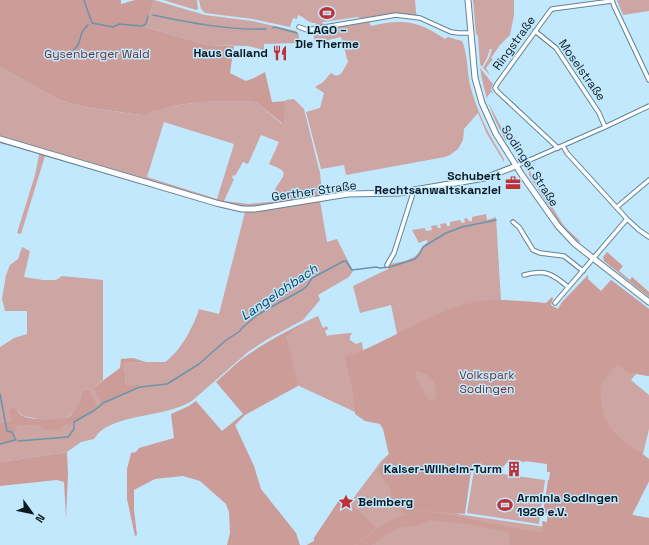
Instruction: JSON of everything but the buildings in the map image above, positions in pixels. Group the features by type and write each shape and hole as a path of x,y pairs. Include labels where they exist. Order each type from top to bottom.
{"street":[{"name":"Sodinger Straße","path":"468,0 474,68 482,103 496,134 516,166 558,226 575,244 649,302"},
{"path":"612,1 649,80"},
{"name":"Ringstraße","path":"558,148 495,88 550,10 612,1"},
{"path":"299,27 307,30 396,15 420,18 451,32 470,33"},
{"name":"Moselstraße","path":"535,31 556,48 599,112 605,127"},
{"name":"Gerther Straße","path":"0,139 216,203 242,209 255,210 348,194 393,193 485,178 563,146 649,106"},
{"path":"563,146 567,153 627,219 649,237"},
{"path":"617,207 649,180"},
{"path":"387,266 394,253 414,190"},
{"path":"555,303 627,219"},
{"path":"513,222 519,227 533,250 540,253 564,256 582,271"},
{"path":"524,275 537,272 550,274 568,287"}],"green space":[{"name":"Gysenberger Wald","path":"0,0 121,0 121,4 135,0 154,0 145,27 208,45 234,46 230,73 246,81 265,72 272,102 286,101 283,124 256,102 200,102 173,106 141,115 84,107 59,100 0,67"},
{"path":"154,0 205,15 252,21 296,31 299,36 299,40 298,43 264,44 264,50 248,46 208,45 145,27"},
{"path":"163,0 197,0 198,9 196,10"},
{"name":"LAGO – Die Therme","path":"199,0 415,0 417,16 398,14 361,19 358,17 323,22 322,23 325,25 315,26 316,23 313,23 298,15 297,19 293,18 290,27 253,19 205,13 201,9"},
{"path":"473,0 514,0 514,15 510,35 500,45 491,58 493,59 486,68 490,75 483,68 492,49 490,49 482,67 480,64"},
{"path":"617,0 649,0 649,11 623,15"},
{"path":"369,22 371,26 392,22 410,23 426,28 445,39 448,37 462,41 470,85 476,105 488,132 504,159 504,162 487,134 478,113 464,129 463,140 458,149 445,157 346,175 344,165 321,169 306,112 320,108 324,93 315,87 323,82 331,73 336,76 341,74 348,62 341,37 315,43 313,32"},
{"path":"0,67 59,100 84,107 140,115 173,106 200,102 256,102 282,124 286,100 294,99 304,109 320,173 322,193 321,196 279,203 279,208 320,201 327,242 337,239 353,271 349,277 318,295 320,300 303,320 266,340 248,352 193,400 182,406 113,424 102,430 94,439 81,442 67,452 0,462 0,442 2,443 19,425 72,424 104,406 103,403 140,388 138,384 126,387 124,363 165,362 171,358 186,338 199,309 219,314 245,212 226,209 45,156 21,234 17,233 35,175 39,155 38,153 0,143","holes":["164,122 234,144 217,199 147,177","261,135 279,142 269,164 280,169 284,174 275,189 278,201 249,204 224,201 234,179 232,178 233,175 235,176 243,162 248,164"]},
{"path":"480,68 493,84 491,89 493,94 491,92 487,97 488,101 484,87"},
{"path":"488,103 508,140 506,141"},
{"path":"536,162 530,171 532,176 562,223 580,241 579,243 559,222 529,175 529,169"},
{"name":"Volkspark Sodingen","path":"486,214 487,220 496,217 501,301 535,302 559,309 601,292 611,280 649,309 649,376 636,374 631,380 649,395 649,429 643,454 649,459 649,481 632,515 649,518 649,545 307,545 314,541 314,538 340,499 349,504 382,460 396,448 386,415 355,414 355,412 297,385 287,337 305,322 318,316 323,328 327,326 328,329 325,331 327,336 352,333 350,340 356,344 362,342 363,351 397,334 391,305 360,313 353,286 388,269 391,264 413,258 428,242 426,240 419,243 412,230 425,228 426,231 432,230 431,226 437,225 438,228 441,228 440,224 446,223 447,226 450,226 450,222 460,220 462,223 465,222 464,219 467,218 469,221 472,221 472,217","holes":["510,459 522,461 524,463 525,460 551,464 546,527 457,514 456,509 472,464 500,467"]},
{"path":"22,247 30,251 24,277 43,280 56,280 62,276 103,280 103,380 93,388 101,404 98,406 89,389 82,391 79,403 74,411 61,419 52,420 23,416 14,407 11,420 0,423 0,347 14,338 27,334 27,311 5,311 2,299 6,275 10,265 18,259"},
{"path":"607,252 623,266 619,271 630,280 632,277 649,292 649,297 604,261 603,257"},
{"name":"Volkspark Sodingen","path":"588,275 588,279 601,291 611,280 649,309 649,376 627,372 617,364 600,385 602,407 608,424 620,438 649,459 649,481 632,515 649,518 649,545 510,545 509,532 467,524 431,520 416,526 400,527 388,533 371,545 356,545 390,521 404,515 419,512 448,515 543,533 542,521 547,522 548,514 543,513 550,472 547,472 547,464 524,461 518,462 509,459 504,466 499,469 477,463 472,464 465,514 422,511 404,514 400,508 396,509 389,486 377,471 389,455 383,429 380,424 365,421 355,414 353,392 345,357 362,351 442,313 475,302 502,300 546,303 552,297 551,305 558,309 562,302","holes":["417,371 429,376 433,380 436,390 435,399 430,401 428,399 419,384 415,373"]},
{"path":"305,322 287,337 298,386 245,415 235,425 254,466 261,489 296,533 300,545 227,545 230,533 229,512 226,504 200,481 183,476 155,479 134,490 134,510 137,535 135,536 127,499 127,469 131,453 136,452 139,448 174,438 171,414 189,406 196,401 222,431 243,414 216,382 235,364 273,339"},
{"path":"133,358 146,362 124,363 126,386 138,384 140,387 103,403 104,406 72,424 62,425 61,429 44,430 38,425 19,425 14,431 14,440 2,443 0,442 0,423 11,420 9,413 14,407 22,415 27,417 47,419 67,418 77,408 82,391 89,389 98,406 101,404 93,388 120,368 121,359"},
{"path":"67,452 68,474 66,518 64,482 57,480 0,486 0,462"},
{"name":"Arminia Sodingen 1926 e.V.","path":"474,470 545,480 539,524 467,513"},
{"path":"340,499 360,512 376,528 354,545 307,545 314,541 314,538"}],"waterway":[{"path":"84,0 92,23 113,27 119,24 142,26 146,24 148,16"},
{"path":"153,15 223,27 266,29"},
{"path":"62,60 75,49 79,43 82,32 88,25"},
{"path":"273,28 275,27 297,33"},
{"name":"Langelohbach","path":"18,441 68,437 74,429 74,422 95,410 103,403 140,387 167,384 199,364 225,341 240,331 257,315 302,290 307,286 312,278 344,261 346,261 352,270 390,267 415,259 423,247 446,233 462,227 496,220"},
{"path":"0,394 7,431 12,432 16,440"},
{"name":"Langelohbach","path":"0,444 15,440"}],"place":[{"name":"LAGO – Die Therme","path":"327,13"},
{"name":"Haus Galland","path":"280,53"},
{"name":"Schubert Rechtsanwaltskanzlei","path":"513,183"},
{"name":"Kaiser-Wilhelm-Turm","path":"514,469"},
{"name":"Beimberg","path":"346,502"},
{"name":"Arminia Sodingen 1926 e.V.","path":"505,505"}]}
